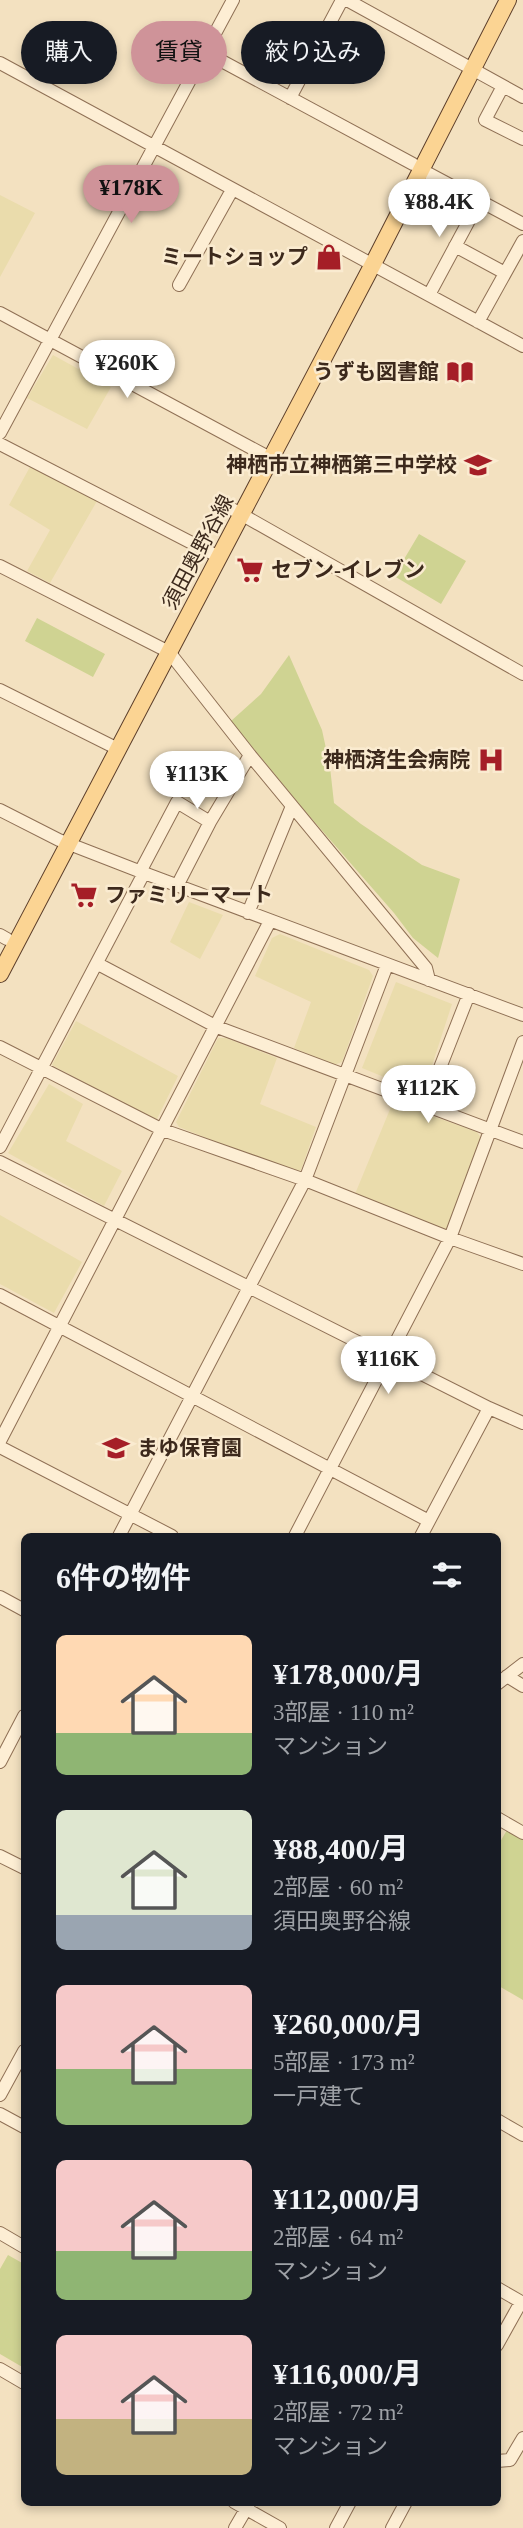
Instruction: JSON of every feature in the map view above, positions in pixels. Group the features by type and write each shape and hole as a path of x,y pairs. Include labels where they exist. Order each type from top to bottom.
{"main road":[{"name":"須田奥野谷線","path":"0,974 64,842 368,262 498,0"},
{"name":"須田奥野谷線","path":"467,67 508,0"},
{"name":"須田奥野谷線","path":"2,942 64,842"}],"street":[{"path":"222,21 233,0"},
{"path":"290,98 344,0 523,97"},
{"path":"0,63 523,346"},
{"path":"227,64 523,224"},
{"path":"0,433 188,84"},
{"path":"503,86 485,120 523,139"},
{"path":"179,285 232,190"},
{"path":"429,295 480,200"},
{"path":"478,322 523,241"},
{"path":"455,246 505,273"},
{"path":"0,313 265,456"},
{"path":"0,444 214,555"},
{"path":"237,512 523,674"},
{"path":"0,566 165,649 425,968 429,980"},
{"path":"0,690 114,746"},
{"path":"177,886 210,822 250,755"},
{"path":"0,1147 98,964 177,803 210,822"},
{"path":"247,912 292,806"},
{"path":"0,810 64,842 142,873 523,1015"},
{"path":"0,1441 270,921"},
{"path":"98,964 217,1027 523,1142"},
{"path":"120,1533 305,1180 387,965"},
{"path":"425,1106 469,994"},
{"path":"297,1533 450,1238 523,1042"},
{"path":"0,1047 163,1130 305,1180 523,1264"},
{"path":"0,1162 523,1423"},
{"path":"0,1296 429,1521"},
{"path":"423,1533 489,1408"},
{"path":"0,1447 166,1533"},
{"path":"0,1597 21,1608"},
{"path":"502,1680 523,1664"},
{"path":"502,1680 523,1686"},
{"path":"0,1762 21,1722"},
{"path":"501,1820 523,1833"},
{"path":"0,1856 21,1866"},
{"path":"0,2095 21,2056"},
{"path":"0,2114 21,2125"},
{"path":"501,2122 523,2135"},
{"path":"0,2233 21,2245"},
{"path":"501,2290 522,2303 501,2338"},
{"path":"0,2370 21,2381"},
{"path":"501,2461 510,2460 523,2438"},
{"path":"235,2528 248,2506 280,2528"},
{"path":"336,2528 348,2506"},
{"path":"392,2528 404,2506"}],"shaded area":[{"path":"0,195 35,213 0,277"},
{"path":"53,355 111,387 87,429 27,398"},
{"path":"31,465 97,501 50,583 27,571 50,530 9,505"},
{"path":"189,902 223,915 200,959 170,942"},
{"path":"280,934 369,970 373,976 342,1062 334,1065 294,1048 311,1002 255,976 272,938"},
{"path":"396,982 452,1004 423,1093 362,1068"},
{"path":"76,1021 178,1076 156,1121 52,1065"},
{"path":"218,1038 226,1038 277,1058 260,1104 316,1127 301,1170 294,1173 179,1127 176,1122"},
{"path":"49,1084 83,1104 66,1141 122,1171 104,1206 8,1153"},
{"path":"393,1102 477,1132 483,1141 449,1228 443,1231 355,1194"},
{"path":"0,1215 82,1262 54,1313 0,1284"}],"green space":[{"path":"419,534 466,561 441,604 394,576"},
{"path":"37,618 105,654 93,677 25,641"},
{"path":"289,655 322,730 334,803 422,865 460,879 438,958 413,938 231,721 261,694"},
{"path":"507,1830 523,1839 523,2000 501,1987 501,1840"},
{"path":"8,2255 21,2262 21,2366 0,2354 0,2269"}],"place":[{"name":"ミートショップ","path":"329,257"},
{"name":"うずも図書館","path":"460,372"},
{"name":"神栖市立神栖第三中学校","path":"478,465"},
{"name":"セブン-イレブン","path":"250,570"},
{"name":"神栖済生会病院","path":"491,760"},
{"name":"ファミリーマート","path":"84,895"},
{"name":"まゆ保育園","path":"116,1448"}]}
